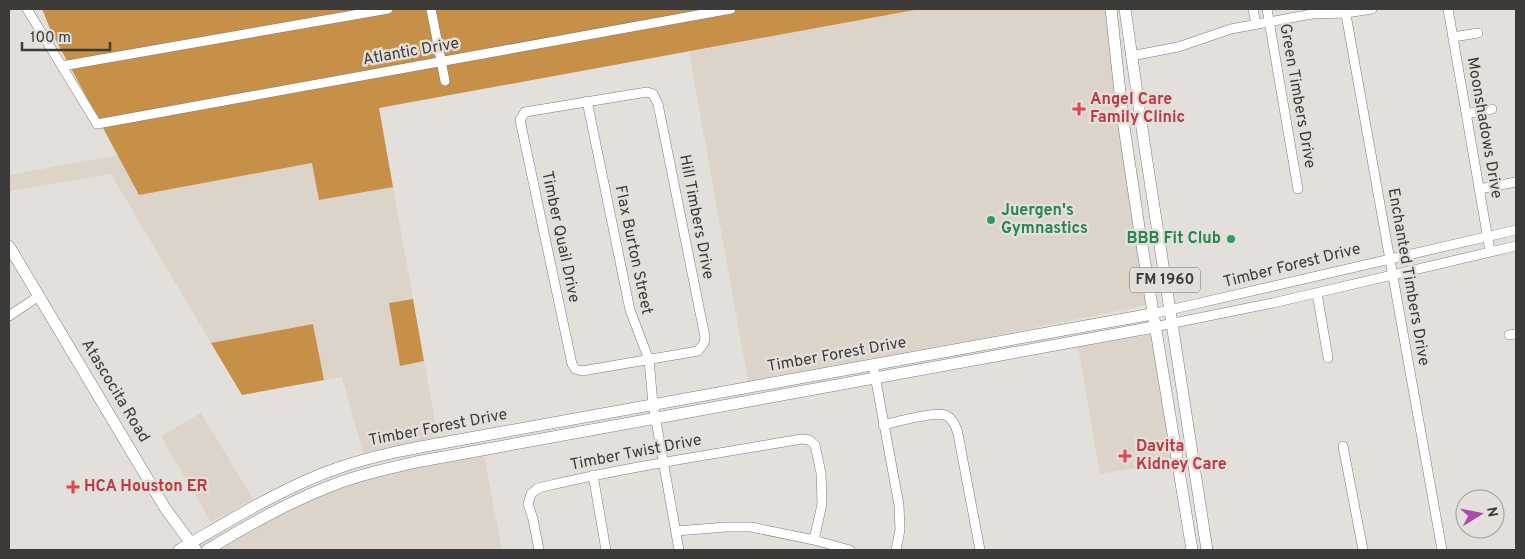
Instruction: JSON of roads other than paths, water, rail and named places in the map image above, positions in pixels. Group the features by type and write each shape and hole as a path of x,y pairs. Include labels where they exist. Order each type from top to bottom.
{"main road":[{"name":"FM 1960","path":"1111,9 1122,120 1154,327 1192,550"},
{"name":"FM 1960","path":"1125,9 1207,550"},
{"path":"1113,27 1119,35 1123,53 1131,56"},
{"path":"1114,53 1124,63 1128,78 1136,90"},
{"name":"Atascocita Road","path":"9,246 163,503 193,547"},
{"name":"Timber Forest Drive","path":"179,550 193,547 244,511 288,488 338,468 370,458 653,404 1152,314"},
{"name":"Timber Forest Drive","path":"207,550 291,503 343,481 416,462 1154,327"},
{"path":"1049,332 1051,347"},
{"path":"991,343 994,357"},
{"path":"758,386 760,400"}],"street":[{"path":"27,9 62,66 388,9"},
{"path":"431,9 445,81"},
{"name":"Atlantic Drive","path":"62,66 97,124 731,9"},
{"name":"Green Timbers Drive","path":"1253,9 1256,24"},
{"name":"Green Timbers Drive","path":"1267,9 1298,189"},
{"path":"1131,56 1161,51 1231,29 1256,24 1312,14 1372,9"},
{"name":"Moonshadows Drive","path":"1448,9 1490,251"},
{"name":"Enchanted Timbers Drive","path":"1345,11 1442,550"},
{"path":"1453,37 1478,33"},
{"name":"Hill Timbers Drive","path":"587,101 647,92 653,94 658,104 705,337 702,347 698,350 649,360"},
{"name":"Timber Quail Drive","path":"587,101 526,112 520,120 572,364 576,369 582,371 649,360"},
{"name":"Flax Burton Street","path":"587,101 630,310 649,360 653,404 680,550"},
{"path":"1466,114 1492,109"},
{"path":"1479,189 1516,182"},
{"name":"Timber Forest Drive","path":"1152,314 1516,230"},
{"name":"Timber Forest Drive","path":"1154,327 1273,303 1516,246"},
{"path":"1271,288 1273,303"},
{"path":"1317,293 1328,358"},
{"path":"9,316 39,296"},
{"path":"873,365 899,505 900,530 896,550"},
{"path":"883,425 939,414 945,415 954,422 958,434 980,550"},
{"name":"Timber Twist Drive","path":"539,550 528,504 531,494 538,488 663,461 788,441 809,440 815,445 817,450 821,473 822,494 814,540"},
{"path":"1343,446 1363,550"},
{"path":"593,475 606,550"},
{"path":"676,532 726,527 751,527 814,540 850,550"}],"place":[{"name":"Angel Care Family Clinic","path":"1079,109"},
{"name":"Juergen's Gymnastics","path":"991,220"},
{"name":"BBB Fit Club","path":"1231,239"},
{"name":"Davita Kidney Care","path":"1125,456"},
{"name":"HCA Houston ER","path":"73,487"}]}
